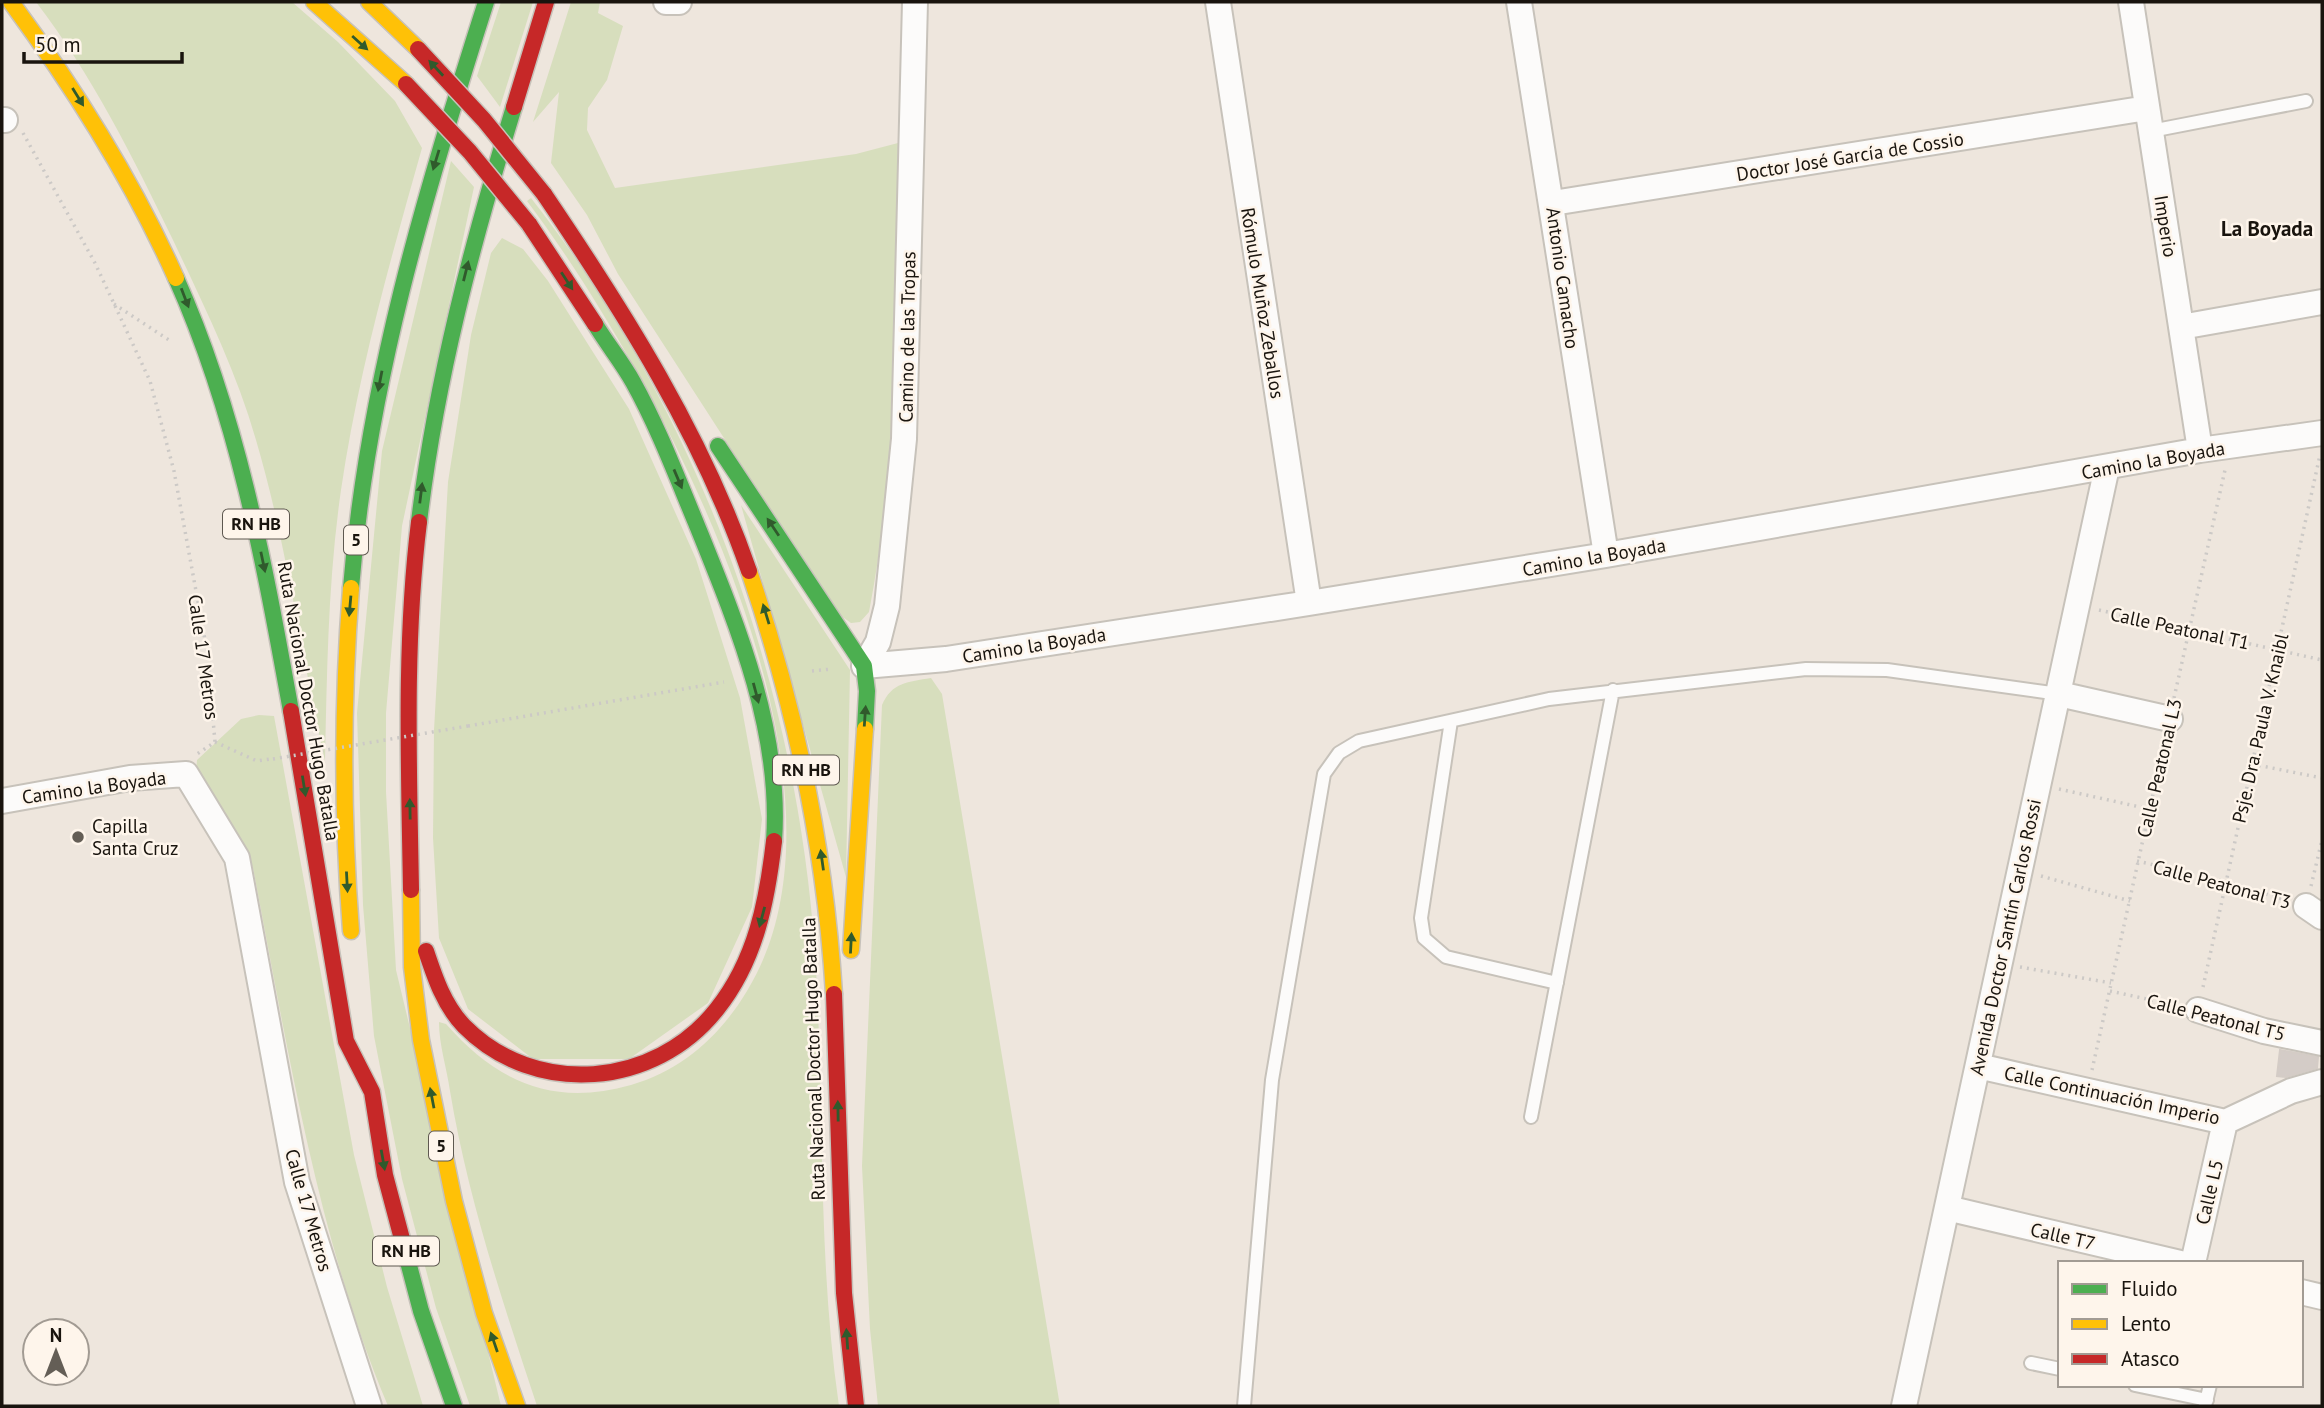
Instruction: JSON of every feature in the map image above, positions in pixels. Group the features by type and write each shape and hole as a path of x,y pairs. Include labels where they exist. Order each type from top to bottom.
{"highway":[{"name":"Ruta Nacional Doctor Hugo Batalla","path":"11,2 52,55 143,207 176,275 228,413 262,554 346,1041 372,1092 391,1198 421,1311 454,1406"},
{"path":"314,2 406,84 470,152 529,224 637,388 716,573 752,677 768,748 774,840 764,911 747,962 719,1010 684,1043 660,1059 634,1070 606,1077 559,1077 514,1064 491,1051 472,1035 442,997 427,959 411,877"},
{"name":"Ruta Nacional Doctor Hugo Batalla","path":"369,2 418,48 484,120 544,194 593,262 666,384 724,505 765,609 810,789 823,866 836,1034 841,1234 849,1359 856,1406"},
{"name":"5","path":"352,945 344,798 345,673 357,523 368,448 410,255 486,2"},
{"name":"5","path":"517,1406 481,1300 454,1201 430,1090 412,967 409,744 414,561 428,447 450,334 472,245 547,2"},
{"path":"666,384 706,428 864,666 867,691 850,970 836,1034"},
{"path":"364,1039 372,1092"}],"street":[{"name":"Camino de las Tropas","path":"864,666 878,642 887,606 904,439 915,2"},
{"name":"Rómulo Muñoz Zeballos","path":"1218,2 1309,603"},
{"name":"Antonio Camacho","path":"1519,2 1553,203 1606,555"},
{"name":"Imperio","path":"2131,2 2200,450"},
{"name":"Doctor José García de Cossio","path":"1553,203 2149,120"},
{"path":"2181,327 2322,302"},
{"name":"Camino la Boyada","path":"864,666 946,659 1309,603 1606,555 2200,450 2322,433"},
{"name":"Avenida Doctor Santín Carlos Rossi","path":"1904,1406 2107,467"},
{"path":"2059,694 2170,719"},
{"name":"Camino la Boyada","path":"2,801 131,778 186,774"},
{"name":"Calle 17 Metros","path":"186,774 237,858 297,1182 369,1406"},
{"name":"Calle Peatonal T5","path":"2198,1010 2264,1031 2322,1043"},
{"name":"Calle Continuación Imperio","path":"1978,1066 2225,1122 2291,1091 2322,1082"},
{"name":"Calle L5","path":"2193,1261 2225,1122"},
{"name":"Calle T7","path":"1947,1208 2172,1261"},
{"path":"2303,1292 2322,1297"}],"lane":[{"path":"2149,120 2306,102"},
{"path":"1244,1406 1272,1080 1324,774 1339,754 1359,741 1549,699 1819,669 1887,670 2059,694"},
{"path":"1531,1117 1613,690"},
{"path":"1451,720 1421,918 1424,938 1446,957 1557,983"},
{"path":"2031,1363 2058,1369"},
{"path":"2143,1387 2206,1403"}],"path":[{"name":"Calle 17 Metros","path":"3,120 25,134 96,263 150,381 174,471 207,651 215,742 198,753 186,774"},
{"path":"113,302 170,342 203,344"},
{"name":"Calle Peatonal L3","path":"2088,1090 2229,446"},
{"name":"Psje. Dra. Paula V. Knaibl","path":"2198,1010 2224,881 2322,446"},
{"name":"Calle Peatonal T1","path":"2078,606 2189,628 2322,660"},
{"path":"783,673 864,666"},
{"path":"215,742 257,761 752,677"},
{"path":"2252,764 2322,778"},
{"path":"2038,784 2149,809"},
{"path":"2314,911 2322,840"},
{"name":"Calle Peatonal T3","path":"2137,861 2224,881 2314,911"},
{"path":"2020,870 2130,901"},
{"path":"2001,962 2047,974 2111,983"},
{"name":"Calle Peatonal T5","path":"2110,991 2198,1010"}],"green space":[{"path":"36,2 292,2 338,42 395,101 422,148 366,361 341,490 331,592 325,761 276,519 256,440 239,388 219,338 127,147 75,58"},
{"path":"501,2 533,2 500,107 477,76"},
{"path":"571,2 600,2 598,13 623,26 607,80 588,108 587,130 615,188 856,154 898,143 896,319 891,437 879,554 869,612 860,622 851,623 837,613 618,274 587,215 551,163 559,92 533,122"},
{"path":"451,161 474,187 402,526 386,713 386,792 396,970 501,1406 470,1406 436,1308 402,1179 374,1036 363,905 357,713 382,451"},
{"path":"531,198 591,281 644,368 690,460 729,554 761,651 786,751 804,851 815,953 824,1237 839,1406 537,1406 476,1211 458,1131 439,1022 446,1024 485,1061 506,1075 528,1084 552,1091 576,1093 631,1085 683,1061 725,1023 747,991 780,904 785,803 769,695 734,582 688,472 635,368 579,276 527,201"},
{"path":"502,238 523,249 548,281 629,409 696,559 740,698 762,819 752,907 708,1003 629,1059 533,1059 468,1009 439,938 433,838 434,730 448,482 471,335 491,253"},
{"path":"741,505 850,670 846,877"},
{"path":"931,678 942,694 1060,1406 878,1406 870,1329 862,1166 882,705 896,687"},
{"path":"259,715 274,716 354,1155 387,1287 423,1406 388,1406 363,1343 323,1210 307,1141 253,868 241,843 196,773 197,760 241,719"}],"building":[{"path":"2280,1050 2318,1057 2317,1068 2286,1077 2277,1076"}],"traffic: fast":[{"path":"351,588 370,438 385,364 441,146 486,2"},
{"path":"419,522 445,364 484,210 514,107"},
{"path":"176,278 198,330 233,437 259,545 291,711"},
{"path":"595,324 629,375 651,416 740,638 753,678 771,759 775,800 774,841"},
{"path":"718,446 864,666 867,691 865,729"},
{"path":"402,1239 421,1311 454,1406"}],"traffic: slow":[{"path":"11,2 58,68 101,136 141,205 176,278"},
{"path":"314,2 406,84"},
{"path":"369,2 418,49"},
{"path":"749,571 781,675 806,780 824,886 834,994"},
{"path":"351,588 344,760 351,931"},
{"path":"851,950 865,729"},
{"path":"411,890 412,967 421,1040 454,1201 484,1313 517,1406"}],"traffic: jam":[{"path":"514,107 546,2"},
{"path":"418,49 484,120 544,194"},
{"path":"406,84 470,152 529,224"},
{"path":"544,194 632,329 685,423 730,521 749,571"},
{"path":"529,224 595,324"},
{"path":"411,890 409,659 419,522"},
{"path":"291,711 346,1041 372,1092 385,1175 402,1239"},
{"path":"426,951 451,1009 464,1026 493,1049 525,1065 559,1073 594,1074 628,1068 661,1055 691,1035 717,1009 730,990 758,929 768,886 774,841"},
{"path":"834,994 844,1293 856,1406"}],"place":[{"name":"Capilla Santa Cruz","path":"78,837"}],"district":[{"name":"La Boyada","path":"2267,229"}]}
